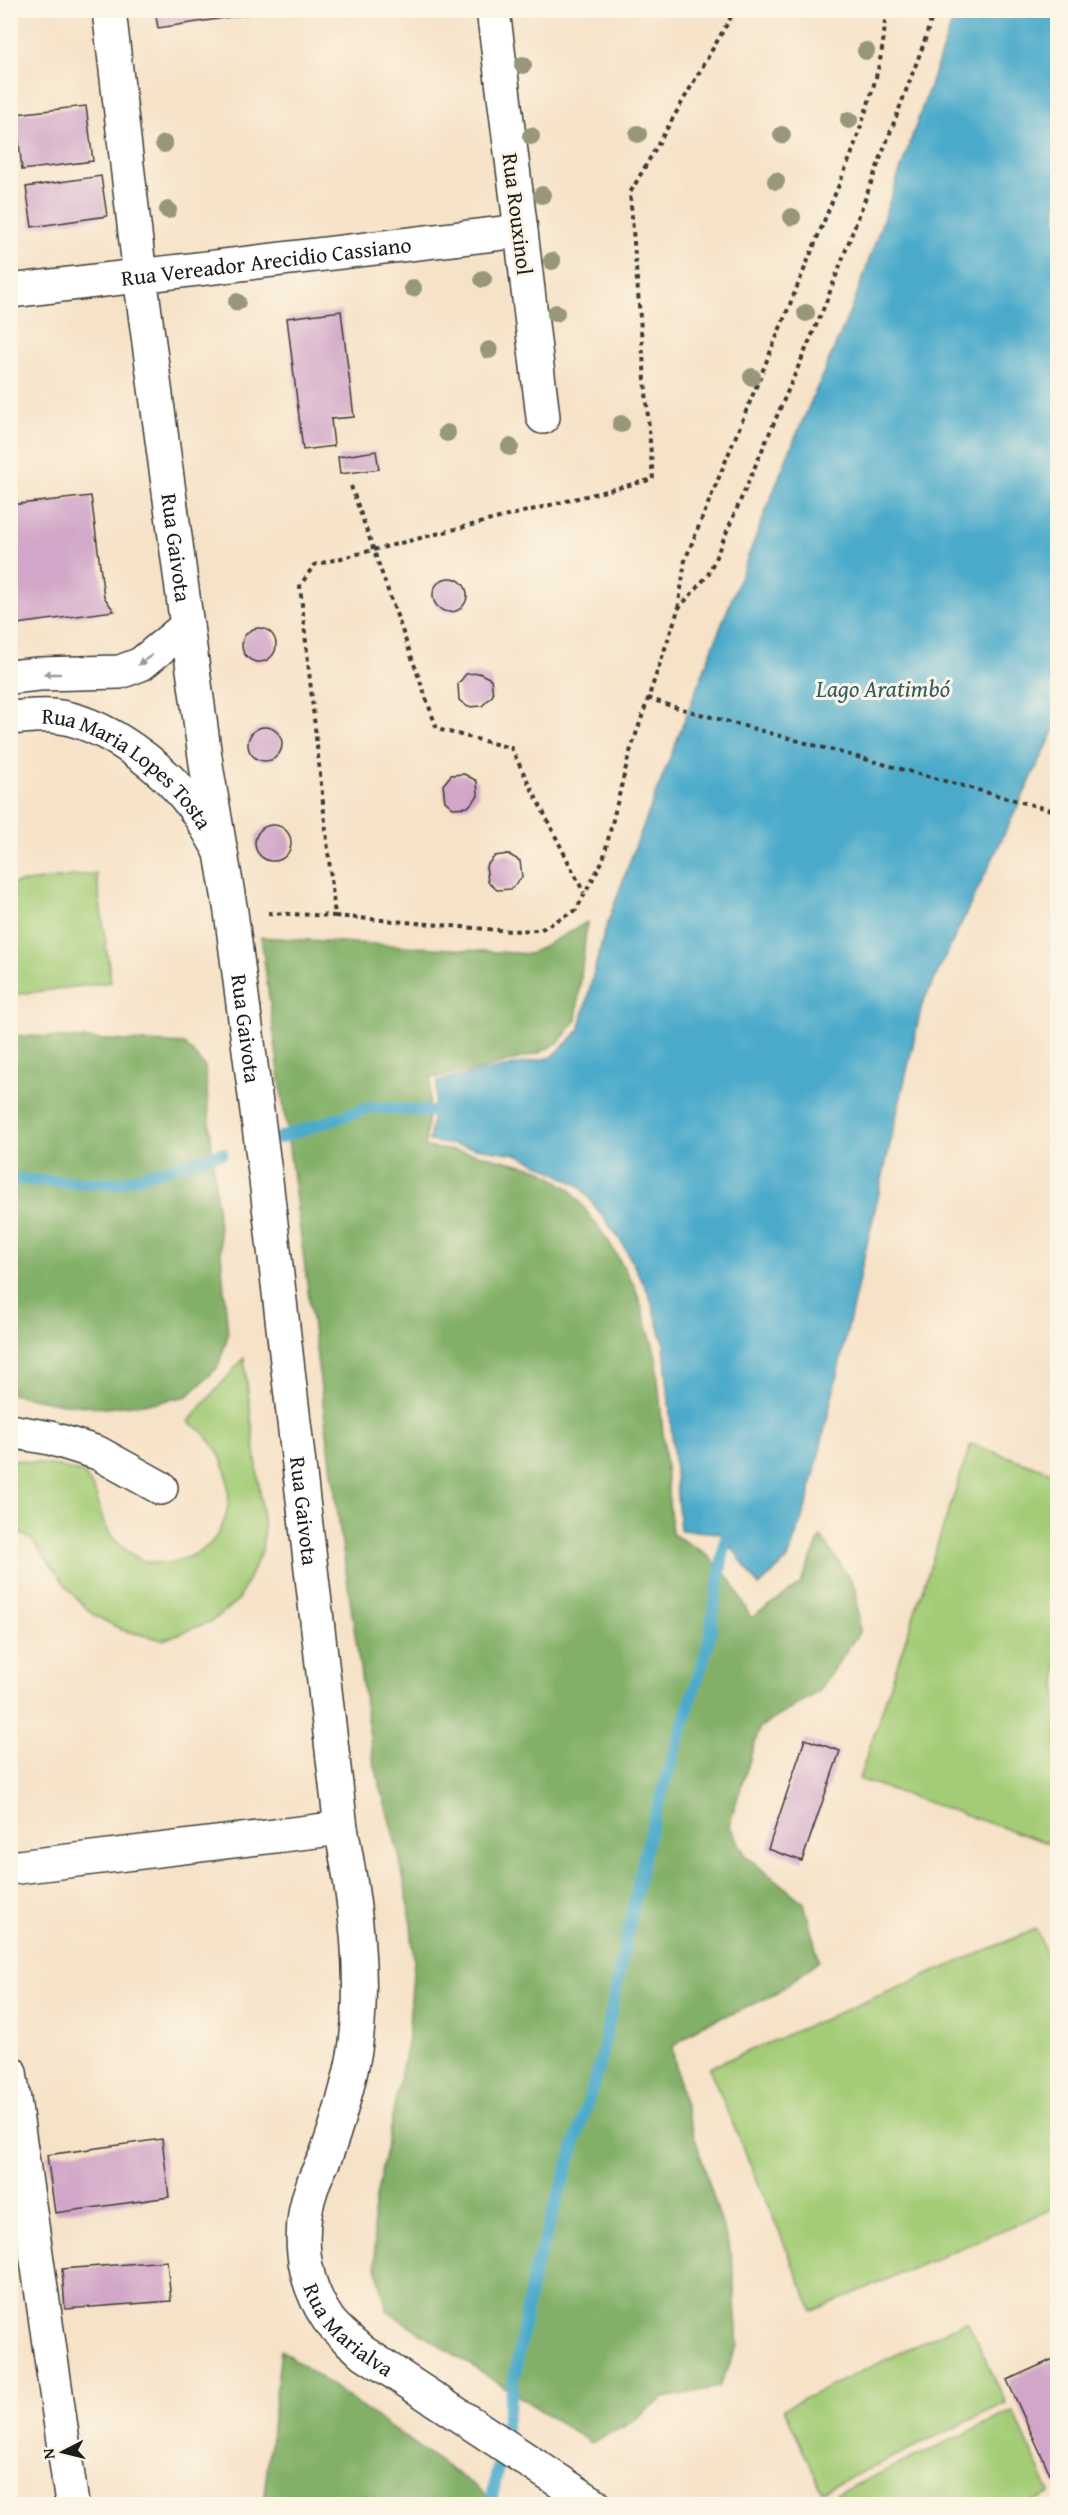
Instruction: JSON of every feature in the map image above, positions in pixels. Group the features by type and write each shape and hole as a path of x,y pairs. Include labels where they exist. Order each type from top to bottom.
{"street":[{"name":"Rua Gaivota","path":"109,10 140,276 187,626 207,771 231,912 267,1180 342,1828 354,1896 360,1965 355,2050"},
{"name":"Rua Rouxinol","path":"493,10 543,417"},
{"name":"Rua Vereador Arecidio Cassiano","path":"10,291 521,231"},
{"path":"10,678 39,674 93,675 120,672 141,664 187,626"},
{"path":"75,722 93,675"},
{"name":"Rua Maria Lopes Tosta","path":"10,718 54,716 93,728 133,750 160,769 196,811 222,853"},
{"path":"10,1431 50,1438 98,1454 161,1488"},
{"path":"10,1868 342,1828"},
{"name":"Rua Marialva","path":"355,2050 326,2156 313,2184 306,2213 303,2244 304,2267 314,2294 329,2321 361,2351 594,2505"},
{"path":"10,2072 72,2505"}],"path":[{"path":"335,916 300,586 314,565 653,479 630,193 735,10"},
{"path":"231,912 335,916 510,931 540,930 576,910 603,860 629,755 678,610 685,560 852,153 872,93 885,38 885,10"},
{"path":"678,610 708,574 825,305 924,43 934,10"},
{"path":"351,486 436,729 511,748 585,893"},
{"path":"648,698 1058,812"}],"green space":[{"path":"96,873 111,982 11,995 11,884"},
{"path":"587,922 576,1021 559,1042 539,1053 480,1070 431,1078 425,1147 473,1153 539,1169 570,1189 609,1242 636,1289 656,1356 672,1534 705,1553 731,1580 751,1618 800,1584 821,1536 856,1588 860,1631 817,1693 760,1727 729,1825 746,1856 804,1903 819,1960 777,1993 737,2012 703,2024 672,2048 682,2096 732,2257 738,2346 719,2387 664,2398 627,2425 591,2443 387,2311 376,2266 373,2213 408,2038 414,1960 410,1914 400,1859 373,1759 338,1516 261,937 530,954"},
{"path":"10,1035 185,1044 205,1067 228,1335 218,1367 188,1396 105,1408 57,1403 11,1394"},
{"path":"244,1358 264,1527 262,1550 239,1599 212,1621 163,1640 122,1630 92,1614 71,1592 31,1539 11,1529 11,1459 62,1467 84,1474 94,1490 102,1518 112,1537 130,1554 154,1563 174,1561 193,1555 209,1545 222,1526 226,1513 228,1486 226,1472 214,1447 202,1432 188,1422"},
{"path":"971,1444 1057,1474 1057,1846 859,1779"},
{"path":"1036,1929 1057,1980 1057,2207 813,2311 709,2068"},
{"path":"967,2321 1006,2403 822,2491 784,2408"},
{"path":"281,2350 500,2504 263,2504"},
{"path":"1013,2411 1050,2493 1025,2504 841,2504 836,2494"}],"water":[{"name":"Lago Aratimbó","path":"956,11 1057,11 1057,725 922,1005 809,1497 788,1559 759,1586 722,1533 680,1530 664,1344 649,1294 621,1241 580,1186 547,1168 517,1154 429,1141 438,1081 552,1057 579,1031 604,933 634,850 786,459 855,300"}],"building":[{"path":"155,10 264,10 264,12 158,28"},
{"path":"86,106 93,161 22,170 16,114"},
{"path":"101,176 107,216 32,227 26,187"},
{"path":"341,311 354,417 331,419 334,446 303,450 287,318"},
{"path":"376,451 379,469 340,474 338,457"},
{"path":"91,496 104,597 114,611 10,625 10,505"},
{"path":"450,578 462,583 467,595 462,607 450,612 438,607 433,595 438,583"},
{"path":"259,628 271,633 276,645 271,657 259,662 247,657 242,645 247,633"},
{"path":"479,673 491,679 493,695 482,706 468,707 459,700 458,684 466,674"},
{"path":"265,727 277,732 282,744 277,756 265,761 253,756 248,744 253,732"},
{"path":"464,774 477,781 478,796 468,807 453,808 445,801 443,785 451,775"},
{"path":"273,825 285,831 291,843 285,855 273,861 261,855 255,843 261,831"},
{"path":"508,854 520,861 522,877 511,889 497,890 488,882 486,866 495,856"},
{"path":"805,1739 840,1751 802,1861 768,1849"},
{"path":"162,2139 169,2197 55,2213 47,2155"},
{"path":"167,2261 171,2301 65,2309 62,2269"},
{"path":"1058,2357 1058,2491 1007,2380"}],"waterway":[{"path":"279,1138 371,1107 447,1113"},
{"path":"10,1179 114,1184 222,1153"},
{"path":"491,2504 533,2276 600,2064 648,1838 708,1645 728,1525"}]}
